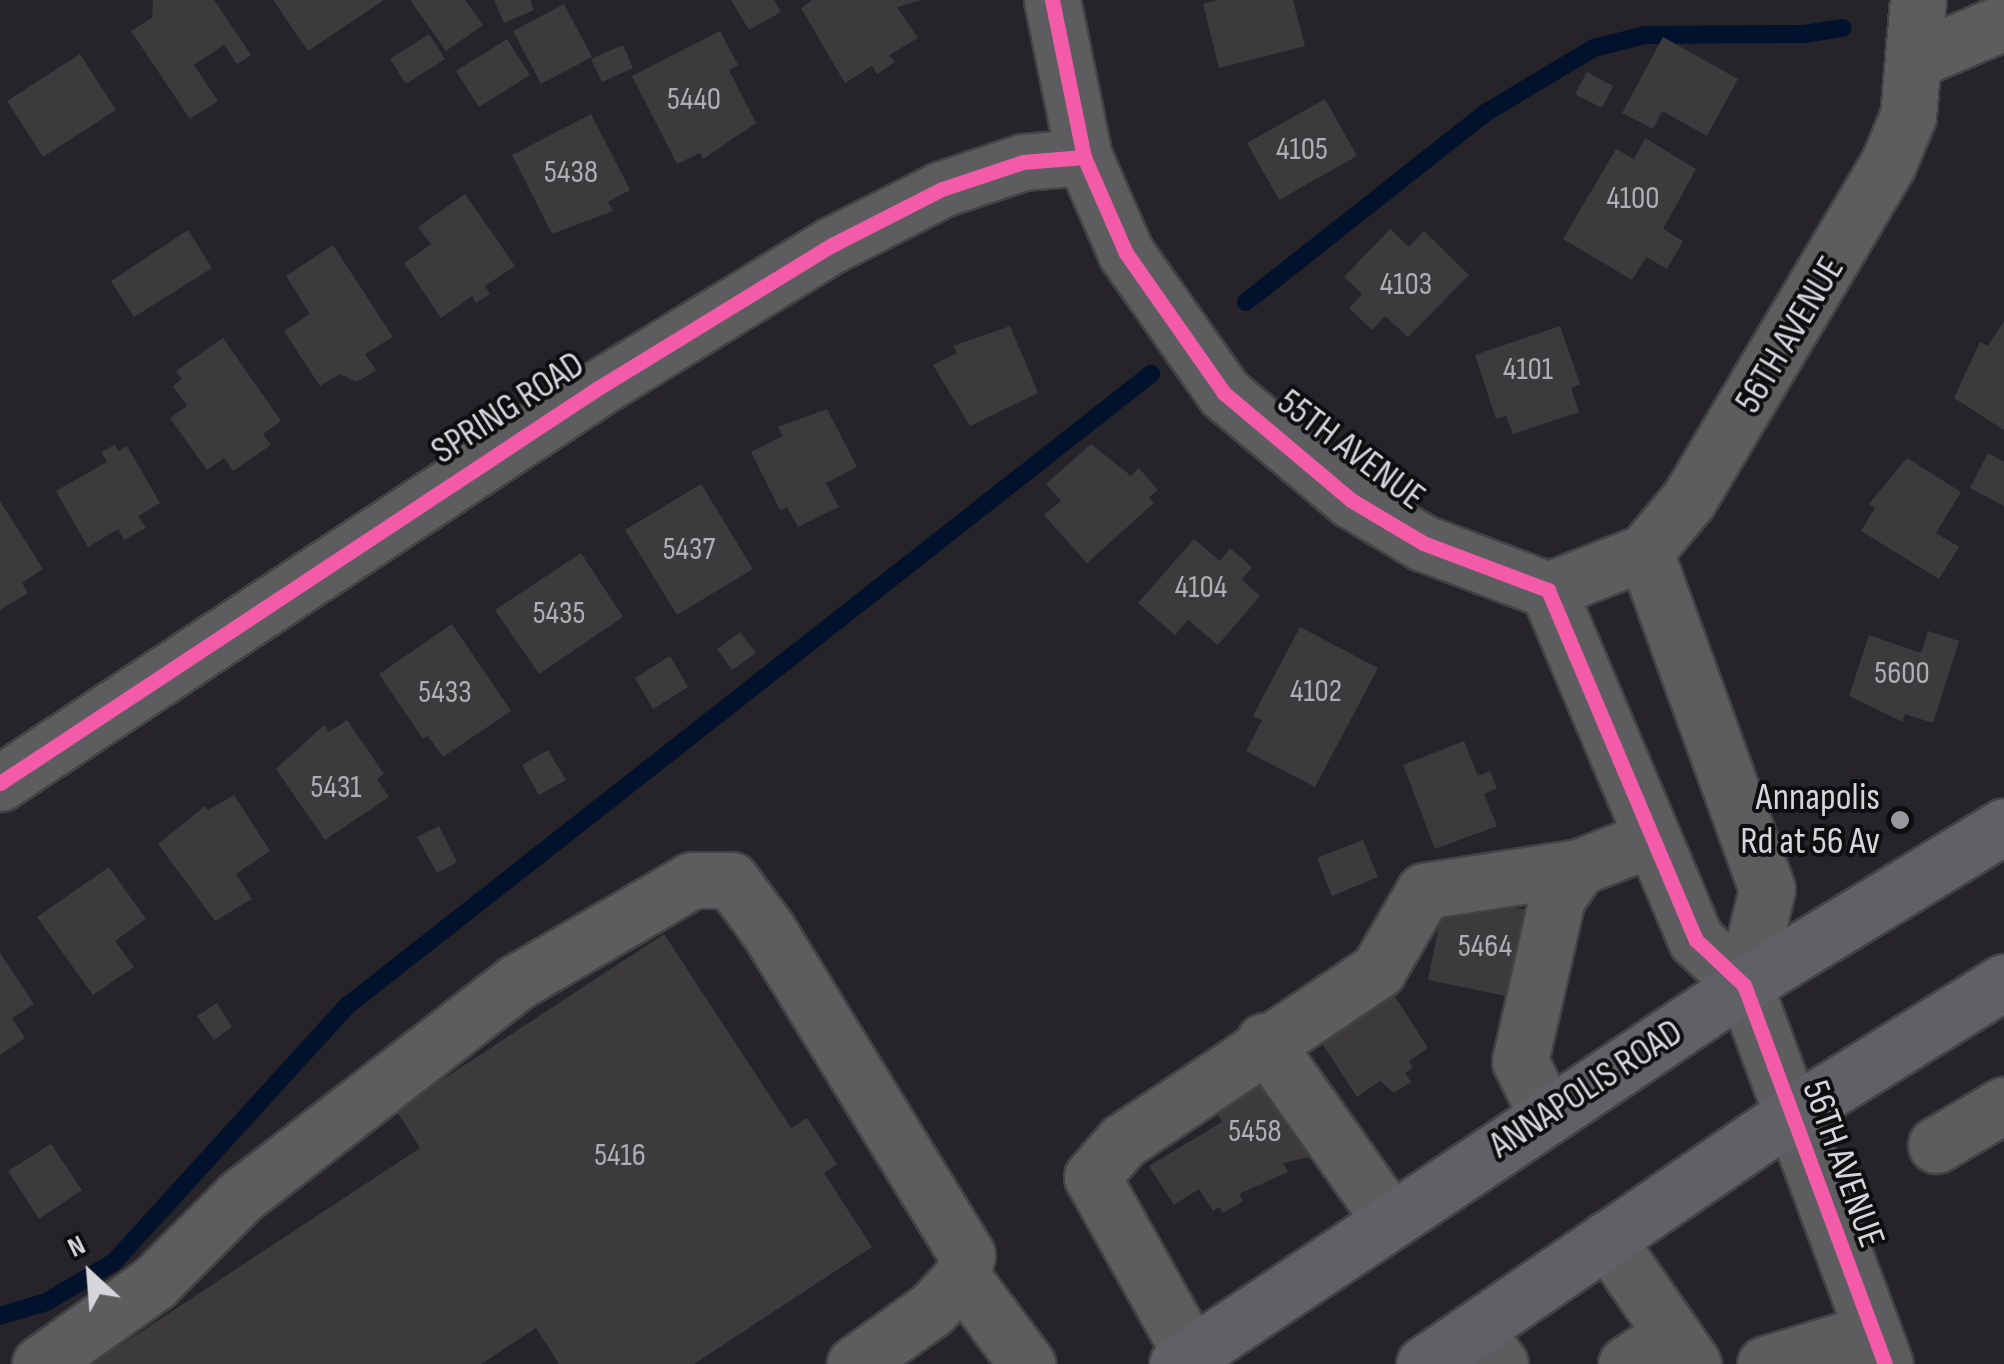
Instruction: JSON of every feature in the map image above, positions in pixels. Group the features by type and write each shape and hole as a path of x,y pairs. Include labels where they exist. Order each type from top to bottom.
{"main road":[{"name":"ANNAPOLIS ROAD","path":"1184,1359 1389,1218 1744,985 2004,826"},
{"path":"1424,1364 1487,1347 1607,1239 1790,1115 1998,997"}],"street":[{"name":"55TH AVENUE","path":"1052,0 1084,157 1126,253 1224,393 1351,500 1424,544 1548,590"},
{"name":"56TH AVENUE","path":"1548,590 1645,552 1689,499 1842,250 1908,116 1917,59 1918,0"},
{"path":"1917,59 2004,22"},
{"name":"SPRING ROAD","path":"0,783 595,390 832,245 942,189 1022,162 1084,157"},
{"path":"1548,590 1696,940 1744,985 1767,888 1645,552"},
{"path":"1184,1359 1092,1177 1123,1142 1264,1041 1378,970 1424,890 1580,867 1653,838"},
{"path":"1547,1116 1520,1061 1558,898 1580,867"},
{"path":"40,1364 154,1283 241,1196 517,982 692,880 730,880 768,930 967,1255 962,1277 932,1310 855,1364"},
{"name":"56TH AVENUE","path":"1744,985 1878,1348"},
{"path":"1264,1041 1389,1218"},
{"path":"1936,1144 2004,1105"},
{"path":"1607,1239 1682,1349 1626,1364"},
{"path":"962,1277 1027,1364"},
{"path":"1765,1364 1878,1348"}],"building":[{"path":"153,0 214,0 251,55 237,64 224,45 194,65 218,101 190,119 131,31 152,18"},
{"path":"273,0 384,0 308,51"},
{"path":"410,0 465,0 483,25 446,51"},
{"path":"494,0 530,0 534,10 504,23"},
{"path":"731,0 774,0 781,12 749,30"},
{"path":"812,0 921,0 897,7 918,38 889,55 895,62 877,74 872,66 845,83 801,8"},
{"path":"1218,0 1293,0 1305,46 1219,68 1203,4"},
{"path":"564,4 592,57 541,84 513,31"},
{"path":"720,31 738,65 729,70 756,123 703,159 700,153 677,164 632,76"},
{"path":"429,34 445,59 406,84 390,59"},
{"path":"1663,37 1738,79 1707,136 1662,111 1653,129 1622,113"},
{"path":"507,39 530,75 479,107 456,71"},
{"path":"623,45 633,68 602,82 591,59"},
{"path":"80,54 116,110 43,157 7,101"},
{"path":"1587,72 1613,86 1602,108 1575,94"},
{"path":"1325,99 1357,156 1279,200 1247,143"},
{"path":"591,114 630,190 608,202 613,211 552,234 512,155"},
{"path":"1645,138 1696,169 1663,229 1683,241 1667,269 1646,257 1632,280 1563,239 1616,149 1634,159"},
{"path":"465,194 515,266 485,286 490,294 476,303 472,296 441,318 404,263 431,244 418,227"},
{"path":"1390,229 1409,247 1424,231 1469,275 1408,337 1385,316 1372,330 1349,308 1362,294 1344,277"},
{"path":"188,230 212,268 134,317 111,281"},
{"path":"333,245 393,337 365,354 376,370 357,382 340,374 320,386 284,331 310,314 286,276"},
{"path":"2004,321 2004,430 1954,398 1980,342 1988,346"},
{"path":"1010,326 1038,393 970,426 933,365 957,353 953,346"},
{"path":"1560,326 1580,384 1571,388 1579,412 1513,434 1506,416 1496,419 1475,355"},
{"path":"223,338 281,421 263,434 271,445 233,471 224,458 207,470 170,418 187,406 173,386 182,379 176,371"},
{"path":"827,409 857,467 826,483 839,507 798,527 787,507 780,510 751,452 783,436 778,427"},
{"path":"1091,444 1131,476 1139,468 1158,490 1149,497 1154,503 1087,563 1044,515 1061,501 1046,484"},
{"path":"115,445 118,451 127,446 160,503 138,516 146,528 124,540 118,529 88,547 56,491 107,462 101,452"},
{"path":"1988,453 2004,462 2004,506 1970,488"},
{"path":"1907,458 1961,492 1936,533 1959,547 1939,579 1861,531 1875,508 1869,504"},
{"path":"701,484 753,569 677,615 625,530"},
{"path":"0,501 43,569 22,583 28,593 0,610"},
{"path":"1194,539 1220,561 1230,548 1252,567 1242,580 1260,596 1218,645 1188,620 1175,635 1138,603"},
{"path":"581,553 623,617 539,674 495,610"},
{"path":"452,624 511,711 443,757 428,736 423,739 379,674"},
{"path":"1300,627 1378,668 1315,787 1246,751 1262,720 1253,716"},
{"path":"1928,631 1959,641 1933,723 1905,714 1903,722 1849,696 1869,635 1921,653"},
{"path":"740,632 756,653 732,670 717,649"},
{"path":"670,656 688,687 653,709 635,678"},
{"path":"347,720 384,774 377,779 389,797 325,840 276,769 324,725 329,732"},
{"path":"1464,741 1478,776 1490,771 1497,788 1484,794 1497,826 1435,849 1403,765"},
{"path":"548,750 566,780 539,795 522,765"},
{"path":"234,795 270,851 236,874 252,899 215,921 158,844 205,806 208,810"},
{"path":"439,826 457,862 437,873 417,837"},
{"path":"1363,840 1378,877 1332,896 1317,858"},
{"path":"109,867 146,919 115,941 134,967 93,995 37,917"},
{"path":"1445,894 1542,913 1525,1000 1428,980"},
{"path":"664,934 791,1128 807,1118 837,1164 824,1173 872,1247 694,1364 559,1364 536,1328 481,1364 92,1364 420,1148 396,1110"},
{"path":"0,953 34,1004 12,1018 25,1038 0,1055"},
{"path":"1394,995 1428,1048 1409,1061 1413,1068 1405,1073 1411,1082 1394,1093 1380,1081 1357,1097 1321,1042"},
{"path":"217,1003 232,1027 214,1040 197,1016"},
{"path":"1267,1069 1314,1156 1283,1163 1288,1172 1239,1194 1243,1201 1223,1213 1219,1207 1213,1211 1199,1189 1174,1205 1149,1166 1222,1122 1210,1100"},
{"path":"51,1144 82,1190 39,1219 8,1171"}],"waterway":[{"path":"1246,302 1487,112 1594,48 1645,35 1804,34 1843,28"},
{"path":"0,1316 46,1302 114,1262 347,1006 1151,374"}],"cycle path":[{"path":"1052,0 1084,157 1126,253 1224,393 1351,500 1423,543 1548,590 1696,940 1744,985 1885,1364"},
{"path":"0,783 595,390 832,245 942,189 1023,162 1084,157"}],"place":[{"name":"Annapolis Rd at 56 Av","path":"1900,820"}]}
